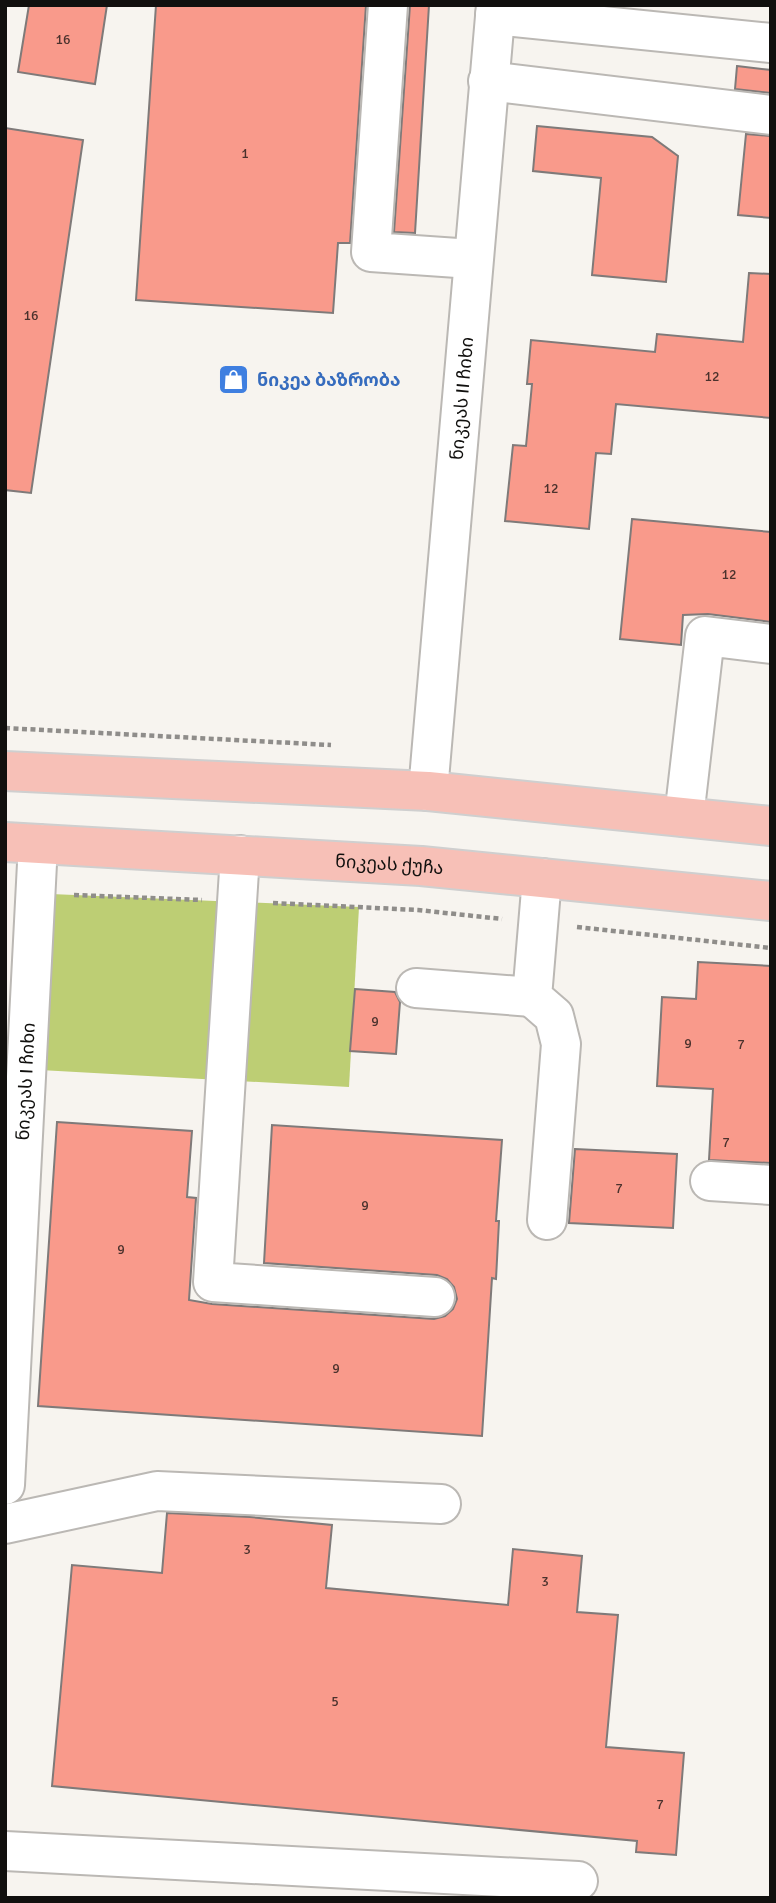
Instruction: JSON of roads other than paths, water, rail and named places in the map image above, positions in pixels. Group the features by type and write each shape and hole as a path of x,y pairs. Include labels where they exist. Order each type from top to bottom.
{"main road":[{"path":"5,771 428,791 771,826"},
{"name":"ნიკეას ქუჩა","path":"22,843 421,866 771,901"}],"street":[{"path":"388,5 371,252 472,259"},
{"path":"495,10 771,43"},
{"name":"ნიკეას II ჩიხი","path":"428,791 495,10"},
{"path":"488,81 771,115"},
{"path":"684,817 705,636 771,644"},
{"name":"ნიკეას I ჩიხი","path":"5,1485 35,894 22,843"},
{"path":"240,855 255,902 212,1282 435,1297"},
{"path":"532,997 542,878"},
{"path":"416,988 532,997 554,1016 561,1044 547,1220"},
{"path":"710,1181 771,1185"},
{"path":"5,1524 157,1491 441,1504"},
{"path":"5,1851 578,1881"}],"place":[{"name":"ნიკეა ბაზრობა","path":"234,380"}]}
